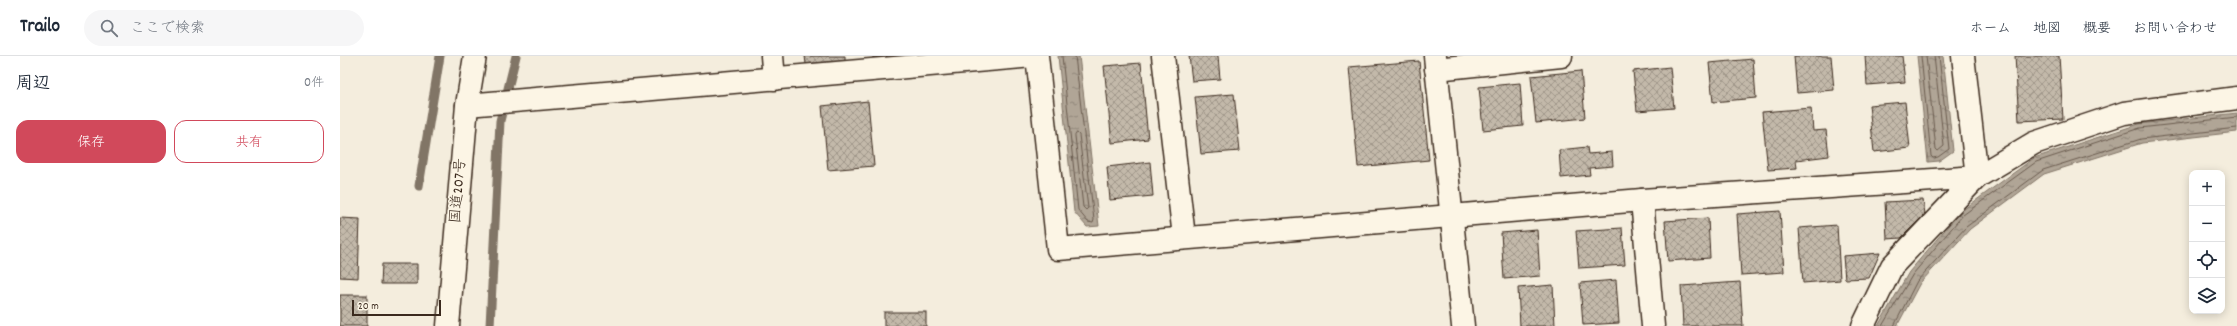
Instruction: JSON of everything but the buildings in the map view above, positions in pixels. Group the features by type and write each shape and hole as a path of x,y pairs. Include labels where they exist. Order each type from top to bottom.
{"main road":[{"name":"国道207号","path":"448,326 467,105 475,56"},
{"path":"772,56 774,79"},
{"path":"467,105 774,79 926,60 1033,56"},
{"path":"1037,56 1058,249 1184,237 1452,217 1642,200 1977,177"},
{"path":"1163,56 1184,237"},
{"path":"1463,326 1435,62 1561,56"},
{"path":"1963,56 1977,177"},
{"path":"1863,326 1892,266 1977,177 2034,142 2124,114 2237,98"},
{"path":"1642,200 1653,326"}],"water":[{"path":"1058,56 1079,56 1099,226 1087,227 1074,212"},
{"path":"1917,56 1943,56 1953,151 1939,161 1928,162"},
{"path":"2237,113 2237,132 2142,143 2044,174 1970,229 1920,283 1897,326 1878,326 1909,272 1960,212 2034,158 2139,124"}],"waterway":[{"path":"419,186 440,56"},
{"path":"490,326 500,121 516,56"}]}
